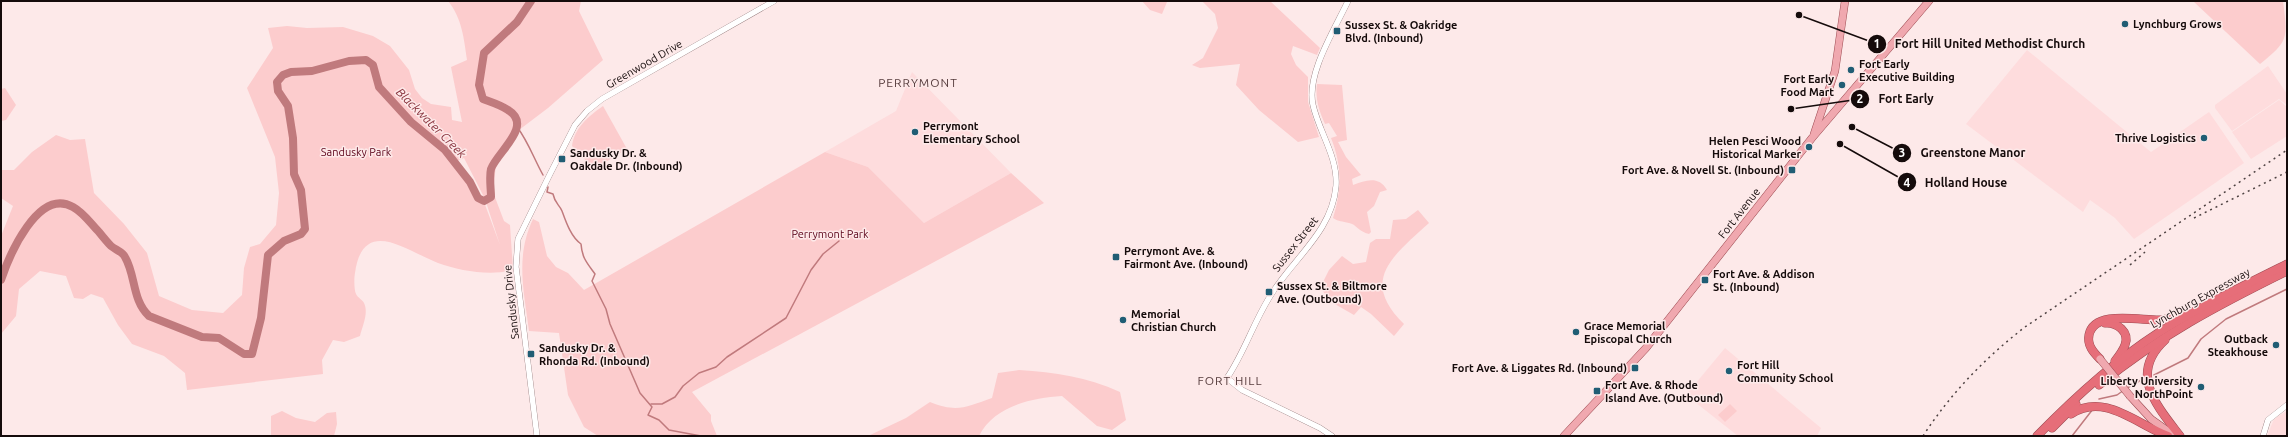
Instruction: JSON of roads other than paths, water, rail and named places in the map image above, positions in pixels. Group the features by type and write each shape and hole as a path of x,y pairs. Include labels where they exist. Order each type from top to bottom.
{"highway":[{"name":"Lynchburg Expressway","path":"2037,436 2073,400 2110,368 2158,333 2195,311 2287,264"},
{"name":"Lynchburg Expressway","path":"2044,436 2108,377 2137,355 2189,321 2287,271"},
{"path":"2100,359 2091,349 2088,339 2092,328 2097,322 2111,318 2162,320 2195,311"},
{"path":"2180,436 2151,395 2148,372 2151,358 2159,346 2189,321"},
{"path":"2100,359 2093,342 2095,332 2103,324 2117,325 2123,330 2126,341 2123,350 2110,368"},
{"path":"2056,425 2082,408 2099,405 2116,410 2168,436"}],"main road":[{"path":"1812,138 1835,71 1845,1"},
{"name":"Fort Avenue","path":"1564,436 1646,348 1812,138 1929,1"},
{"path":"2100,359 2151,419 2175,436"}],"street":[{"name":"Greenwood Drive","path":"550,172 575,125 587,110 602,99 774,1"},
{"name":"Sussex Street","path":"1332,436 1320,428 1242,390 1226,378 1236,365 1274,290 1284,274 1322,229 1332,209 1335,174 1332,156 1313,104 1312,89 1316,69 1348,1"},
{"name":"Sandusky Drive","path":"536,436 516,267 516,253 518,239 526,219 550,172"},
{"path":"2263,436 2268,420 2287,405"}],"waterway":[{"name":"Blackwater Creek","path":"1,280 18,241 27,227 37,215 48,207 60,203 77,209 111,246 124,255 131,272 140,303 149,316 202,337 219,338 244,354 252,354 261,318 268,255 284,241 301,234 305,229 301,190 294,174 293,138 288,106 278,91 277,82 283,75 291,72 312,71 349,61 366,60 373,65 379,87 411,122 445,150 470,182 478,198 484,201 491,197 491,169 512,139 516,131 517,124 515,116 508,110 483,99 479,85 484,53 517,22 531,1"},
{"path":"517,127 528,144 543,175"},
{"path":"548,187 547,192 553,194 572,233 581,244 582,253 585,260 595,274 592,281 606,309 610,324 640,393 652,407 648,415 659,420 669,430 701,436"},
{"path":"651,404 662,404 675,397 683,386 699,373 716,367 727,357 786,318 811,270 823,254 839,241"},
{"path":"2154,375 2188,358 2201,339 2226,319 2287,289"},
{"path":"2127,388 2143,379"},
{"path":"2099,399 2117,395 2124,390"},
{"path":"2072,436 2093,409"}],"railway":[{"path":"1923,436 1945,405 1970,377 1996,351 2025,327 2287,150"},
{"path":"2194,218 2287,172"},
{"path":"2130,265 2145,252"}],"place":[{"name":"Fort Hill United Methodist Church","path":"1799,15"},
{"name":"Lynchburg Grows","path":"2125,24"},
{"name":"Sussex St. & Oakridge Blvd. (Inbound)","path":"1337,31"},
{"name":"Fort Early Executive Building","path":"1851,70"},
{"name":"Fort Early Food Mart","path":"1842,85"},
{"name":"Fort Early","path":"1791,109"},
{"name":"Greenstone Manor","path":"1852,127"},
{"name":"Perrymont Elementary School","path":"915,132"},
{"name":"Thrive Logistics","path":"2204,138"},
{"name":"Holland House","path":"1840,144"},
{"name":"Helen Pesci Wood Historical Marker","path":"1809,147"},
{"name":"Sandusky Dr. & Oakdale Dr. (Inbound)","path":"562,159"},
{"name":"Fort Ave. & Novell St. (Inbound)","path":"1792,170"},
{"name":"Perrymont Ave. & Fairmont Ave. (Inbound)","path":"1116,257"},
{"name":"Fort Ave. & Addison St. (Inbound)","path":"1705,280"},
{"name":"Sussex St. & Biltmore Ave. (Outbound)","path":"1269,292"},
{"name":"Memorial Christian Church","path":"1123,320"},
{"name":"Grace Memorial Episcopal Church","path":"1576,332"},
{"name":"Outback Steakhouse","path":"2276,345"},
{"name":"Sandusky Dr. & Rhonda Rd. (Inbound)","path":"531,354"},
{"name":"Fort Ave. & Liggates Rd. (Inbound)","path":"1635,368"},
{"name":"Fort Hill Community School","path":"1729,371"},
{"name":"Liberty University NorthPoint","path":"2201,387"},
{"name":"Fort Ave. & Rhode Island Ave. (Outbound)","path":"1597,391"}],"district":[{"name":"PERRYMONT","path":"918,83"},
{"name":"FORT HILL","path":"1230,381"}],"park label":[{"name":"Sandusky Park","path":"356,152"},
{"name":"Perrymont Park","path":"830,234"}]}
